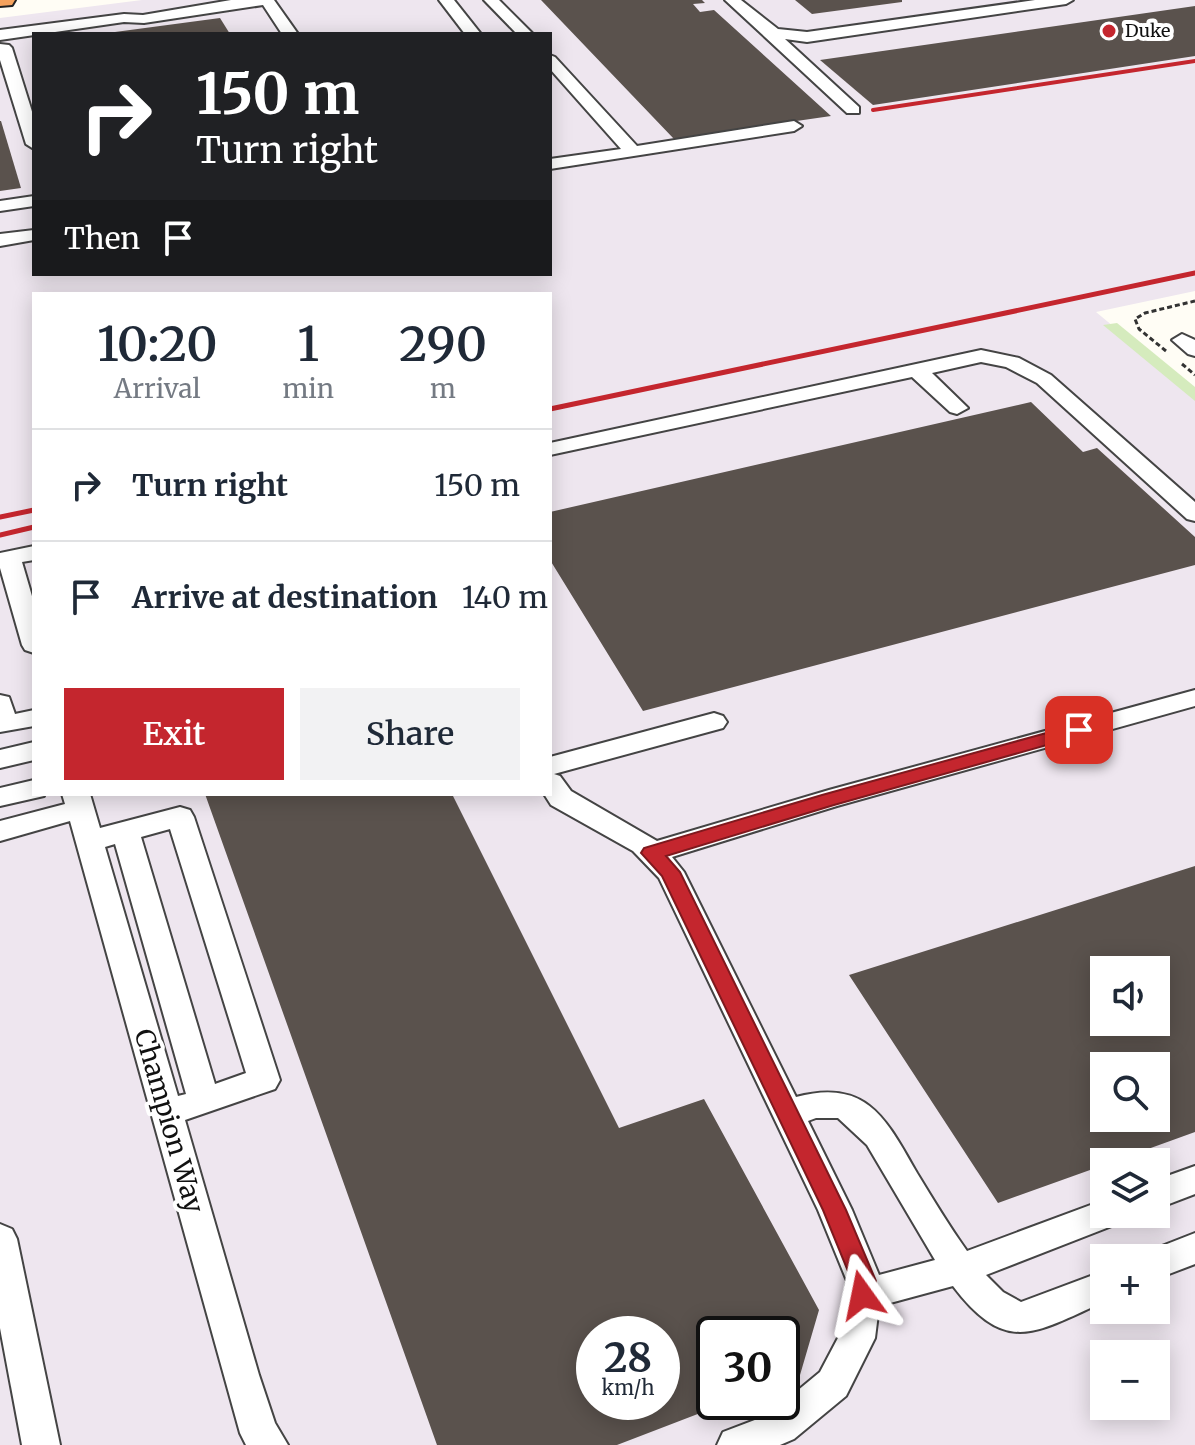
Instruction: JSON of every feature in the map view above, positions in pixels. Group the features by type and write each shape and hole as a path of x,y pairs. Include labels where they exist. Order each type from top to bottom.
{"street":[{"path":"0,35 124,18 144,19 160,14 266,0 289,32"},
{"path":"446,0 471,32"},
{"path":"491,0 523,32"},
{"path":"732,0 853,110"},
{"path":"767,31 783,36 807,37 1066,0"},
{"path":"92,6 122,2"},
{"path":"7,5 32,43"},
{"path":"0,49 4,48 32,138"},
{"path":"553,66 633,152"},
{"path":"552,164 794,126"},
{"path":"0,206 32,201"},
{"path":"0,221 32,216"},
{"path":"0,240 32,235"},
{"path":"1195,338 1182,340 1195,350"},
{"path":"552,449 981,356 1012,362 1044,379 1195,514"},
{"path":"917,370 957,408"},
{"path":"32,553 5,559 32,638"},
{"path":"651,853 829,799 1195,698"},
{"path":"0,703 5,725 32,718"},
{"path":"552,765 714,722"},
{"path":"0,759 32,751"},
{"path":"552,785 561,798 643,844 670,872 787,1113 864,1281 857,1338 833,1384 781,1427 736,1445"},
{"path":"0,797 32,789"},
{"path":"0,831 78,802"},
{"name":"Champion Way","path":"78,802 259,1433 269,1445"},
{"path":"89,841 180,817 264,1080 167,1113"},
{"path":"125,831 204,1101"},
{"path":"787,1113 826,1102 853,1108 865,1118 960,1269 989,1302 1010,1317 1021,1319 1090,1292"},
{"path":"1170,1190 1195,1180"},
{"path":"862,1295 960,1269 1090,1220"},
{"path":"0,1239 41,1445"},
{"path":"1170,1258 1195,1248"}],"path":[{"path":"1195,301 1139,315 1135,324 1195,375"}],"shaded area":[{"path":"142,0 1195,0 1195,291 1096,312 1195,394 1195,1445 0,1445 0,18"}],"green space":[{"path":"1117,323 1195,387 1195,401 1103,325"}],"building":[{"path":"541,0 702,0 705,3 693,4 700,12 714,10 831,116 674,139"},
{"path":"795,0 902,0 902,2 812,14"},
{"name":"Duke","path":"1195,6 1195,56 873,105 820,60"},
{"path":"220,18 229,32 115,32"},
{"path":"1,121 21,188 0,191"},
{"path":"1031,402 1083,452 1097,448 1195,537 1195,565 643,711 552,563 552,512"},
{"path":"206,796 453,796 619,1128 704,1099 819,1310 800,1375 800,1316 696,1316 696,1415 617,1445 437,1445"},
{"path":"1195,866 1195,1132 1151,1148 1090,1148 1090,1170 998,1203 849,975"}],"railway":[{"path":"873,110 1195,61"},
{"path":"552,409 1195,273"},
{"path":"0,517 32,510"},
{"path":"0,535 32,527"}],"place":[{"name":"Duke","path":"1109,31"}],"route":[{"path":"862,1295 864,1281 835,1210 670,872 651,853 829,799 1079,730"}]}
